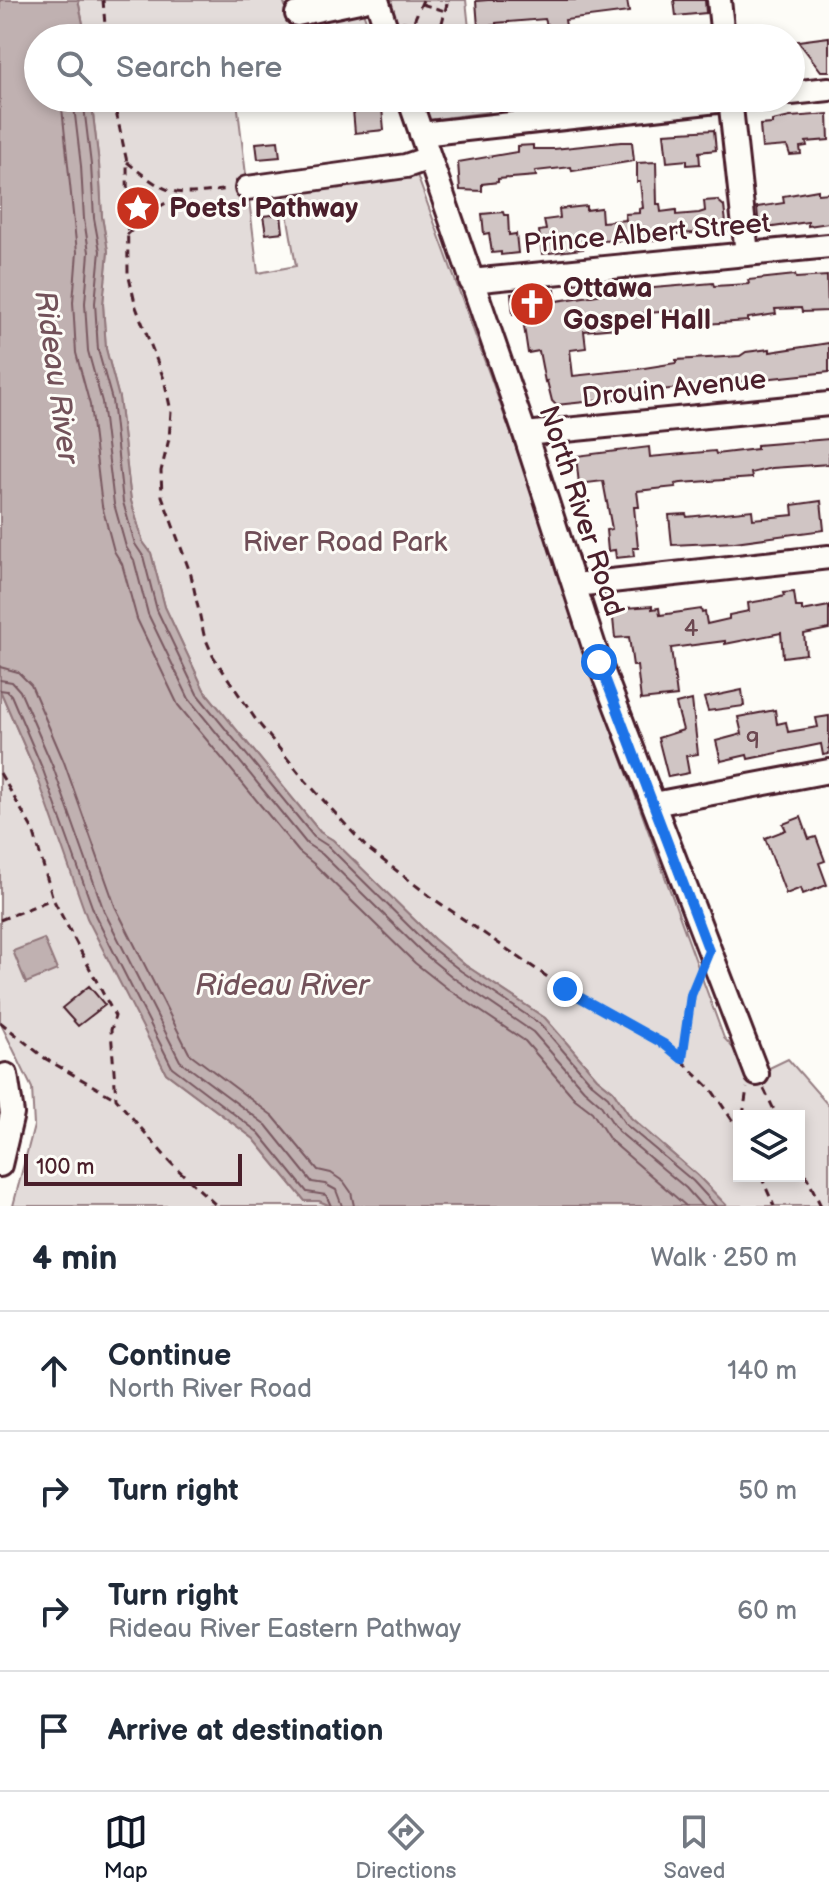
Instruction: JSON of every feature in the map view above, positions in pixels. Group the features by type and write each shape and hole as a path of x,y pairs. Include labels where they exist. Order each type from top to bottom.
{"street":[{"path":"297,14 364,0"},
{"path":"377,0 390,24"},
{"path":"719,0 722,24"},
{"path":"805,92 829,89"},
{"name":"North River Road","path":"414,112 525,434 599,662 757,1074"},
{"path":"421,134 613,112"},
{"path":"736,112 747,254"},
{"path":"247,188 406,166 429,158"},
{"name":"Prince Albert Street","path":"471,281 829,246"},
{"name":"Drouin Avenue","path":"525,434 829,404"},
{"path":"575,585 829,557"},
{"path":"654,804 829,771"},
{"path":"0,1165 12,1114 6,1075"}],"path":[{"path":"103,0 105,24"},
{"path":"442,24 448,0"},
{"path":"410,24 422,2 445,11"},
{"path":"116,112 127,162 127,236 132,289 164,379 171,411 160,480 162,496 191,575 207,645 238,696 304,779 348,829 379,858 565,989 664,1044 711,1089 733,1121"},
{"path":"473,112 476,115"},
{"path":"127,162 159,186 181,195"},
{"path":"127,236 153,210 181,195 247,188"},
{"path":"0,773 33,830 53,899 115,1016 111,1030 116,1099"},
{"path":"0,920 53,899"},
{"path":"682,1059 691,995 709,951"},
{"path":"0,1022 46,1059 116,1099 171,1163 217,1206"},
{"path":"757,1074 774,1110"},
{"path":"805,1173 821,1206"},
{"path":"764,1182 774,1206"}],"green space":[{"path":"78,0 283,0 291,23 361,6 367,24 83,24"},
{"path":"390,0 466,0 469,24 398,24"},
{"name":"River Road Park","path":"93,112 238,112 258,273 296,266 283,190 417,175 557,565 596,688 724,1038 757,1074 788,1059 829,1106 829,1206 727,1206 698,1176 631,1118 613,1091 597,1078 545,1018 465,965 434,939 333,840 320,832 204,690 165,607 151,553 143,542 131,501 119,398 106,349 103,304 108,251"},
{"path":"426,112 489,112 429,120"},
{"path":"0,690 166,1073 254,1139 305,1201 319,1201 331,1206 13,1206 34,1126 32,1088 0,1022"}],"water":[{"name":"Rideau River","path":"0,0 78,0 83,24 24,24 24,112 93,112 108,251 103,304 106,349 119,398 131,501 143,542 151,553 165,607 204,690 320,832 333,840 434,939 465,965 545,1018 597,1078 613,1091 631,1118 698,1176 727,1206 331,1206 319,1201 305,1201 254,1139 166,1073 87,918 36,773 0,690"},
{"path":"44,939 57,970 26,983 13,951"}],"building":[{"path":"627,0 629,12 565,20 566,24 547,24 545,19 478,24 476,1"},
{"path":"674,0 705,0 706,13 676,16"},
{"path":"829,37 829,71 821,71 805,50 805,40"},
{"path":"353,112 382,112 384,130 355,133"},
{"path":"828,114 829,140 806,142 807,146 800,147 801,154 790,155 787,146 762,148 760,125 790,117"},
{"path":"714,130 716,150 699,152 700,164 687,165 687,160 667,162 664,133"},
{"path":"278,141 280,157 258,159 256,143"},
{"path":"632,142 634,161 572,171 571,167 535,171 536,176 498,179 498,182 482,184 482,191 460,190 458,162 517,152 517,146 554,149"},
{"path":"656,162 657,204 660,204 661,212 676,210 676,215 699,213 705,211 704,201 717,200 724,206 727,231 678,234 659,240 590,241 590,244 582,245 583,249 542,254 539,231 546,230 544,220 560,218 559,209 601,208 602,222 626,220 625,214 639,213 639,209 643,208 640,182 637,182 637,163"},
{"path":"818,190 818,194 829,193 829,223 808,226 808,222 759,229 757,207 784,203 783,196"},
{"path":"503,212 508,215 509,235 516,234 518,253 492,253 489,233 484,234 482,214"},
{"path":"281,214 283,232 266,234 263,216"},
{"path":"795,275 796,278 827,276 828,311 775,309 776,314 748,318 748,321 676,326 674,311 633,314 630,320 615,321 616,328 584,331 586,348 570,350 573,376 638,369 676,363 676,360 740,356 746,352 770,349 770,352 829,343 829,372 632,393 633,397 556,405 545,382 539,351 528,353 522,313 513,314 511,294 555,290 556,301 598,295 616,291 616,288 630,287 630,290 713,283 714,286 749,284 748,280"},
{"path":"829,439 829,464 772,468 751,473 752,478 681,483 675,484 676,487 637,491 639,507 634,507 638,548 633,548 634,556 616,558 615,550 608,551 606,530 612,529 603,481 579,484 576,456 649,447 650,457 715,451 716,454 757,449 757,445"},
{"path":"821,501 824,530 735,542 672,545 669,515 686,514 687,517 752,510 753,519 793,515 792,505"},
{"path":"794,592 796,607 802,607 802,611 829,606 829,629 804,634 806,654 783,657 781,633 725,644 725,641 671,648 677,696 641,700 637,666 633,666 629,637 615,638 612,609 652,606 652,609 659,608 660,615 701,609 702,613 705,612 707,624 749,611 748,603"},
{"path":"742,690 744,706 708,711 704,698"},
{"path":"692,700 698,754 686,756 689,773 668,777 658,738 683,730 676,704"},
{"path":"775,710 777,724 786,722 788,732 818,727 816,718 829,716 829,754 823,755 821,744 748,759 747,755 721,761 716,741 742,734 738,717"},
{"path":"801,817 809,839 816,837 825,861 819,863 827,885 803,894 801,888 786,894 765,838 786,830 783,824"},
{"path":"89,986 105,1005 78,1026 62,1008"}],"place":[{"name":"Poets' Pathway","path":"138,208"},
{"name":"Ottawa Gospel Hall","path":"532,304"}],"route":[{"path":"565,989 664,1044 682,1059 693,985 709,951 599,662"}]}
